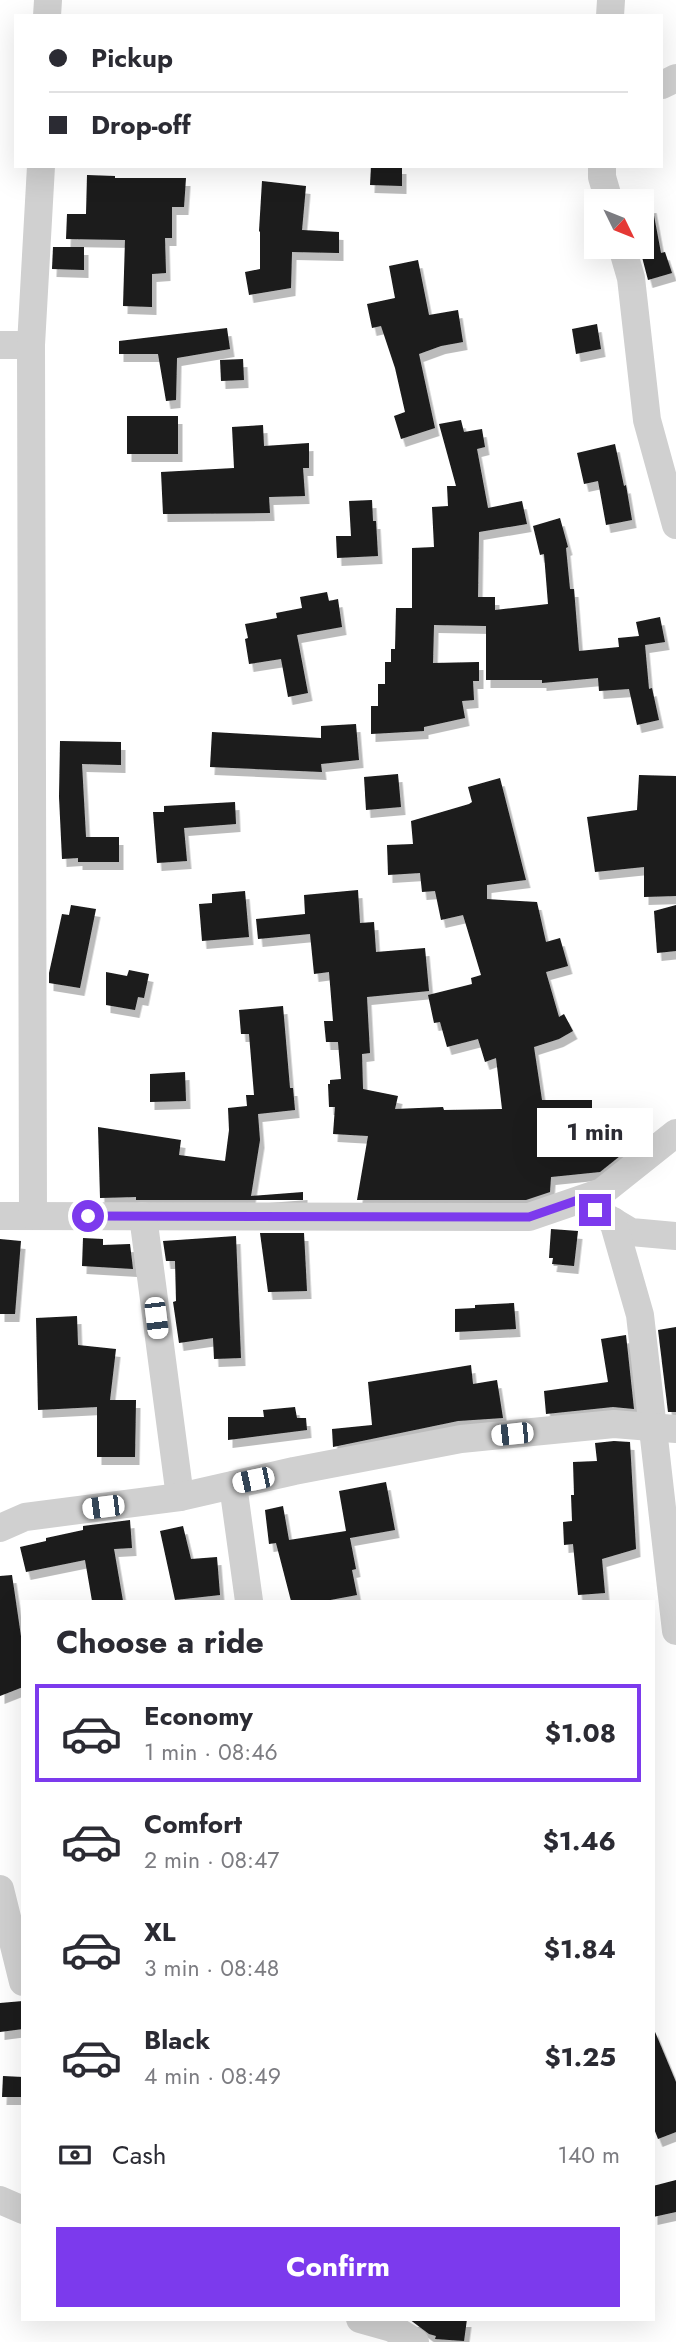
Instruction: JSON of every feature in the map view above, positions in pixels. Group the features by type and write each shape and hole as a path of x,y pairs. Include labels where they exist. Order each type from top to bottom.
{"street":[{"path":"33,1216 31,345 41,168"},
{"path":"602,168 606,189"},
{"path":"625,259 631,278 647,420 672,493 676,525"},
{"path":"0,345 31,345"},
{"path":"0,1216 529,1217 602,1192 676,1133"},
{"path":"578,1200 631,1232 676,1236"},
{"path":"143,1216 180,1497"},
{"path":"613,1221 639,1315 664,1428 676,1630"},
{"path":"0,1528 26,1517 180,1497 461,1440 614,1424 664,1428"},
{"path":"233,1485 249,1600"},
{"path":"0,1889 21,1974"},
{"path":"0,2200 21,2209"},
{"path":"367,2321 392,2328 415,2342"}],"building":[{"path":"371,168 402,168 402,186 370,185"},
{"path":"87,175 115,178 186,178 184,207 172,207 172,238 165,238 166,273 152,274 152,307 123,306 125,240 66,239 67,214 86,214"},
{"path":"262,181 306,186 302,230 339,232 339,253 292,252 291,288 249,295 245,272 260,269"},
{"path":"654,216 661,253 665,252 672,273 648,280 643,259 654,259"},
{"path":"53,247 84,247 84,270 52,269"},
{"path":"418,260 429,315 458,310 463,342 419,354 435,428 401,439 394,416 405,412 395,368 381,326 372,328 367,304 395,298 389,266"},
{"path":"597,324 601,349 576,354 572,329"},
{"path":"227,328 230,349 177,358 176,400 166,401 158,354 119,354 119,341"},
{"path":"243,359 244,380 221,381 220,360"},
{"path":"127,416 178,416 178,454 127,454"},
{"path":"461,420 464,432 482,429 485,447 477,449 488,508 522,501 527,524 479,532 478,597 495,597 495,610 548,604 544,554 540,555 533,526 560,518 568,547 570,589 574,589 579,651 619,647 618,638 639,636 636,622 660,617 665,642 645,645 649,689 652,688 659,720 637,725 629,689 599,691 598,678 542,683 542,680 486,680 486,626 434,625 433,663 479,662 479,681 473,681 474,700 462,701 465,718 424,727 424,731 371,734 371,706 378,706 378,684 385,684 385,662 391,662 391,649 395,649 396,608 412,608 412,548 434,547 432,507 448,506 447,486 456,486 439,424"},
{"path":"263,425 264,446 309,443 309,468 303,468 305,496 269,497 270,513 163,514 161,472 234,468 232,427"},
{"path":"615,444 632,520 606,525 598,481 584,484 577,453"},
{"path":"372,500 378,556 337,558 336,536 351,536 349,501"},
{"path":"327,592 329,601 338,599 342,627 297,635 308,693 288,697 281,659 249,664 245,624 277,618 276,613 302,608 300,597"},
{"path":"356,724 359,760 321,764 322,772 210,767 212,732 321,738 321,726"},
{"path":"60,741 121,742 121,765 82,764 86,837 119,837 119,862 78,862 78,858 62,859"},
{"path":"398,774 401,807 366,810 364,777"},
{"path":"639,775 676,776 676,896 644,897 644,867 595,872 587,817 637,810"},
{"path":"500,778 526,880 487,885 487,899 537,902 546,942 560,938 568,966 546,972 559,1017 564,1014 573,1031 534,1047 542,1100 592,1100 592,1125 605,1121 610,1138 622,1131 624,1135 637,1125 645,1136 600,1172 551,1177 550,1192 526,1200 357,1200 368,1136 333,1134 335,1107 329,1107 328,1084 330,1080 341,1079 338,1042 326,1042 324,1021 333,1021 329,972 314,974 310,934 258,939 256,919 305,914 304,895 358,890 360,923 374,922 376,952 425,948 429,991 367,997 370,1053 362,1054 363,1089 398,1096 395,1109 502,1109 496,1058 485,1062 478,1039 447,1047 440,1022 434,1023 428,995 472,984 471,978 481,975 463,915 441,920 435,891 422,892 420,873 388,875 387,845 413,844 411,821 469,804 472,802 468,787"},
{"path":"235,802 236,824 184,828 187,861 157,863 153,812 164,812 164,806"},
{"path":"245,891 249,937 202,941 199,904 212,903 212,894"},
{"path":"71,905 96,909 80,988 49,983 62,914 69,915"},
{"path":"676,905 676,951 657,953 654,911"},
{"path":"129,970 149,974 144,998 138,997 135,1010 106,1005 106,972 127,976"},
{"path":"283,1006 290,1088 293,1088 295,1110 258,1114 260,1140 251,1196 303,1192 303,1200 100,1198 98,1127 181,1140 179,1155 225,1161 229,1130 228,1108 247,1106 246,1095 254,1095 249,1034 241,1034 239,1010"},
{"path":"185,1072 186,1101 150,1102 150,1074"},
{"path":"551,1229 578,1231 574,1266 552,1264 553,1258 549,1258"},
{"path":"260,1233 304,1233 307,1291 268,1292"},
{"path":"236,1236 241,1358 214,1359 213,1338 179,1343 173,1302 176,1301 175,1261 166,1261 163,1241"},
{"path":"83,1238 103,1239 103,1245 130,1244 133,1269 82,1266"},
{"path":"0,1239 21,1241 15,1314 0,1314"},
{"path":"514,1303 516,1329 455,1332 455,1309"},
{"path":"77,1316 78,1345 116,1349 110,1400 136,1400 135,1457 97,1457 97,1407 38,1410 36,1318"},
{"path":"676,1327 676,1412 668,1412 658,1330"},
{"path":"626,1335 634,1409 613,1407 546,1414 544,1391 608,1382 601,1339"},
{"path":"471,1365 473,1384 497,1380 503,1418 458,1421 333,1447 332,1429 372,1425 368,1382"},
{"path":"295,1407 297,1418 306,1418 307,1430 228,1440 228,1417 264,1417 263,1410"},
{"path":"630,1442 636,1549 602,1559 605,1593 578,1595 573,1544 564,1545 563,1522 572,1521 573,1462 597,1461 595,1443"},
{"path":"386,1482 395,1530 350,1538 356,1569 352,1570 357,1595 330,1600 291,1600 276,1543 269,1544 265,1510 283,1506 289,1540 346,1531 339,1491"},
{"path":"130,1520 132,1548 114,1549 123,1600 92,1600 85,1560 26,1572 20,1547 83,1530 83,1526"},
{"path":"183,1526 191,1559 217,1557 220,1595 175,1600 160,1531"},
{"path":"12,1575 21,1636 21,1688 0,1696 0,1576"},
{"path":"21,2001 21,2029 0,2032 0,2003"},
{"path":"655,2032 676,2082 676,2132 658,2139 655,2131"},
{"path":"3,2076 21,2077 21,2097 2,2097"},
{"path":"676,2180 676,2212 655,2217 655,2185"},
{"path":"412,2321 467,2321 464,2341 435,2339 436,2336"}],"route":[{"path":"88,1216 529,1217 578,1200 595,1210"}]}
